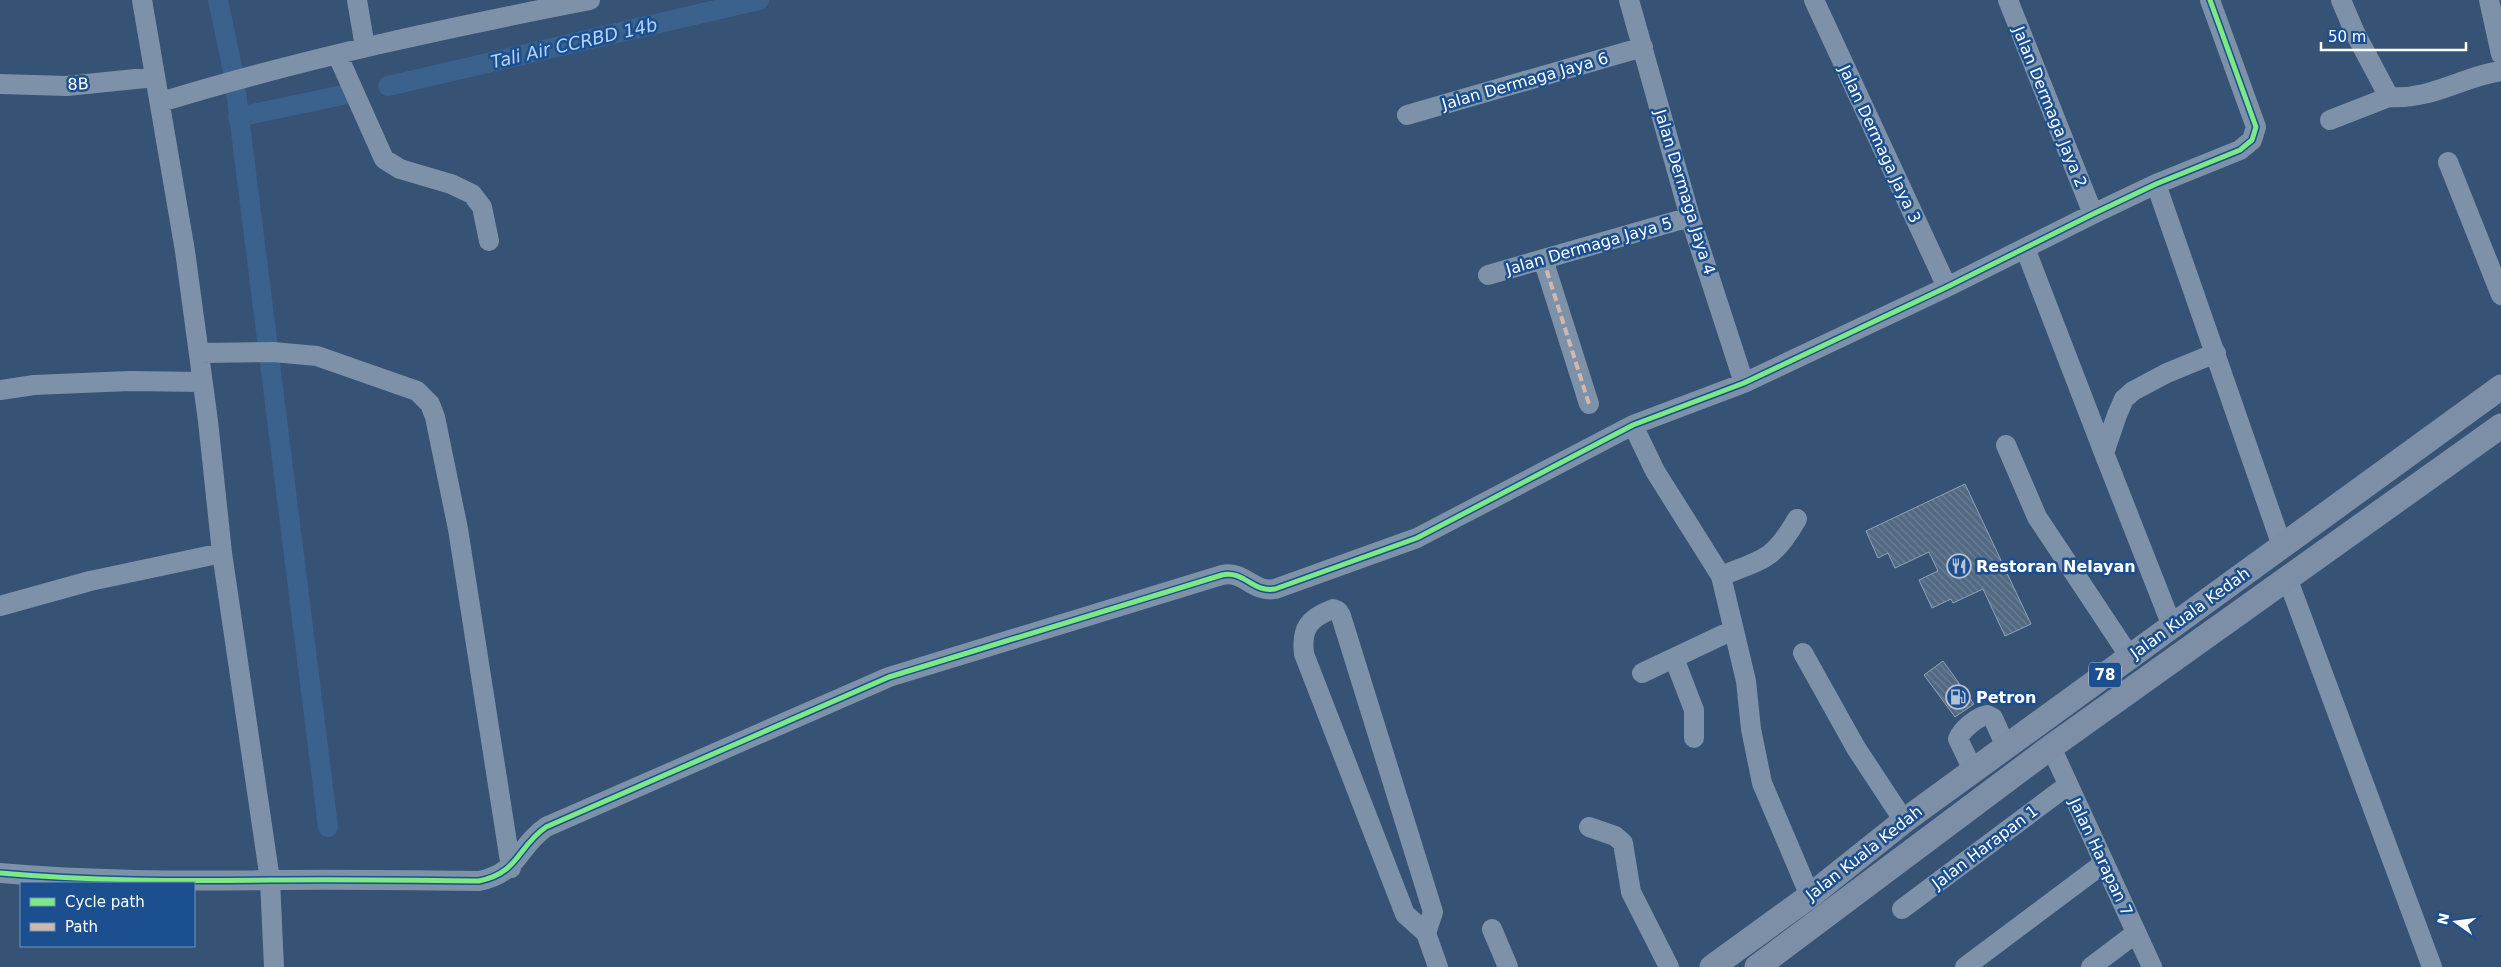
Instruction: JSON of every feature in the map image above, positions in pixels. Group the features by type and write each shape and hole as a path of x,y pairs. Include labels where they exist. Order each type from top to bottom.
{"main road":[{"name":"Jalan Kuala Kedah","path":"1712,967 1810,896 1904,821 1973,770 2501,387"},
{"name":"Jalan Kuala Kedah","path":"1757,967 2052,747 2501,426"},
{"path":"1904,821 1921,833 1939,830"}],"street":[{"path":"142,0 161,102 198,353 222,553 270,880 274,967"},
{"path":"358,0 365,47"},
{"path":"161,102 251,76 338,56 365,47 440,29 590,0"},
{"name":"Jalan Dermaga Jaya 4","path":"1629,0 1690,217 1744,384"},
{"name":"Jalan Dermaga Jaya 3","path":"1814,0 1947,287"},
{"name":"Jalan Dermaga Jaya 2","path":"2008,0 2092,214"},
{"path":"0,873 51,878 169,882 270,880 479,881 494,878 511,868 531,839 546,827 890,677 1222,575 1236,574 1261,590 1275,589 1417,538 1633,425 1744,384 1947,287 2092,214 2156,184 2240,150 2252,140 2256,127 2252,111 2210,0"},
{"path":"2340,0 2389,97"},
{"path":"2489,0 2501,54"},
{"name":"Jalan Dermaga Jaya 6","path":"1406,115 1643,47"},
{"path":"338,56 384,159 400,169 451,184 472,194 482,207 489,241"},
{"path":"2330,120 2389,97 2421,96 2488,73 2501,71"},
{"name":"8B","path":"0,84 66,86 155,77"},
{"path":"2448,162 2501,295"},
{"path":"2156,184 2282,546"},
{"name":"Jalan Dermaga Jaya 5","path":"1488,276 1690,217"},
{"path":"2025,248 2172,626"},
{"path":"1543,260 1589,404"},
{"path":"198,353 296,352 341,363 417,391 430,404 435,417 458,529 511,868"},
{"path":"2104,453 2124,399 2133,391 2167,373 2216,353"},
{"path":"0,390 34,385 130,381 202,382"},
{"path":"1633,425 1655,471 1721,576 1746,681 1751,729 1762,783 1810,896"},
{"path":"2006,445 2037,517 2130,656"},
{"path":"1721,576 1765,559 1774,552 1797,518"},
{"path":"0,606 90,582 222,553"},
{"path":"2288,580 2432,967"},
{"path":"1426,933 1433,912 1341,616 1338,611 1333,609 1320,614 1305,628 1302,639 1304,654 1406,914 1426,933 1438,967"},
{"path":"1642,673 1733,630"},
{"path":"1803,653 1856,748 1904,821"},
{"path":"1674,658 1694,710 1694,738"},
{"path":"1973,770 1958,739 1960,734 1982,716 1987,715 1993,718 2006,746"},
{"name":"Jalan Harapan 7","path":"2052,747 2152,967"},
{"name":"Jalan Harapan 1","path":"1902,909 2068,785"},
{"path":"1589,827 1618,837 1623,843 1631,892 1669,967"},
{"path":"1965,967 2104,862"},
{"path":"1492,929 1508,967"},
{"path":"2091,967 2136,933"}],"building":[{"path":"1965,484 2031,624 2005,636 1983,589 1953,603 1951,599 1932,608 1919,580 1938,571 1929,552 1895,568 1888,553 1878,558 1866,531"},
{"path":"1943,661 1974,704 1955,717 1924,675"}],"waterway":[{"path":"218,0 234,76 328,827"},
{"name":"Tali Air CCRBD 14b","path":"388,86 759,0"},
{"name":"Tali Air CCRBD 14b","path":"238,117 343,95"}],"marked path":[{"path":"1543,259 1589,404"}],"cycle path":[{"path":"0,873 67,878 135,880 479,881 492,877 510,866 536,835 546,827 889,677 1222,575 1230,574 1243,578 1261,588 1275,589 1417,538 1633,425 1744,383 1947,287 2156,184 2240,150 2252,140 2256,127 2210,0"}],"place":[{"name":"Restoran Nelayan","path":"1959,566"},
{"name":"Petron","path":"1958,697"}]}
